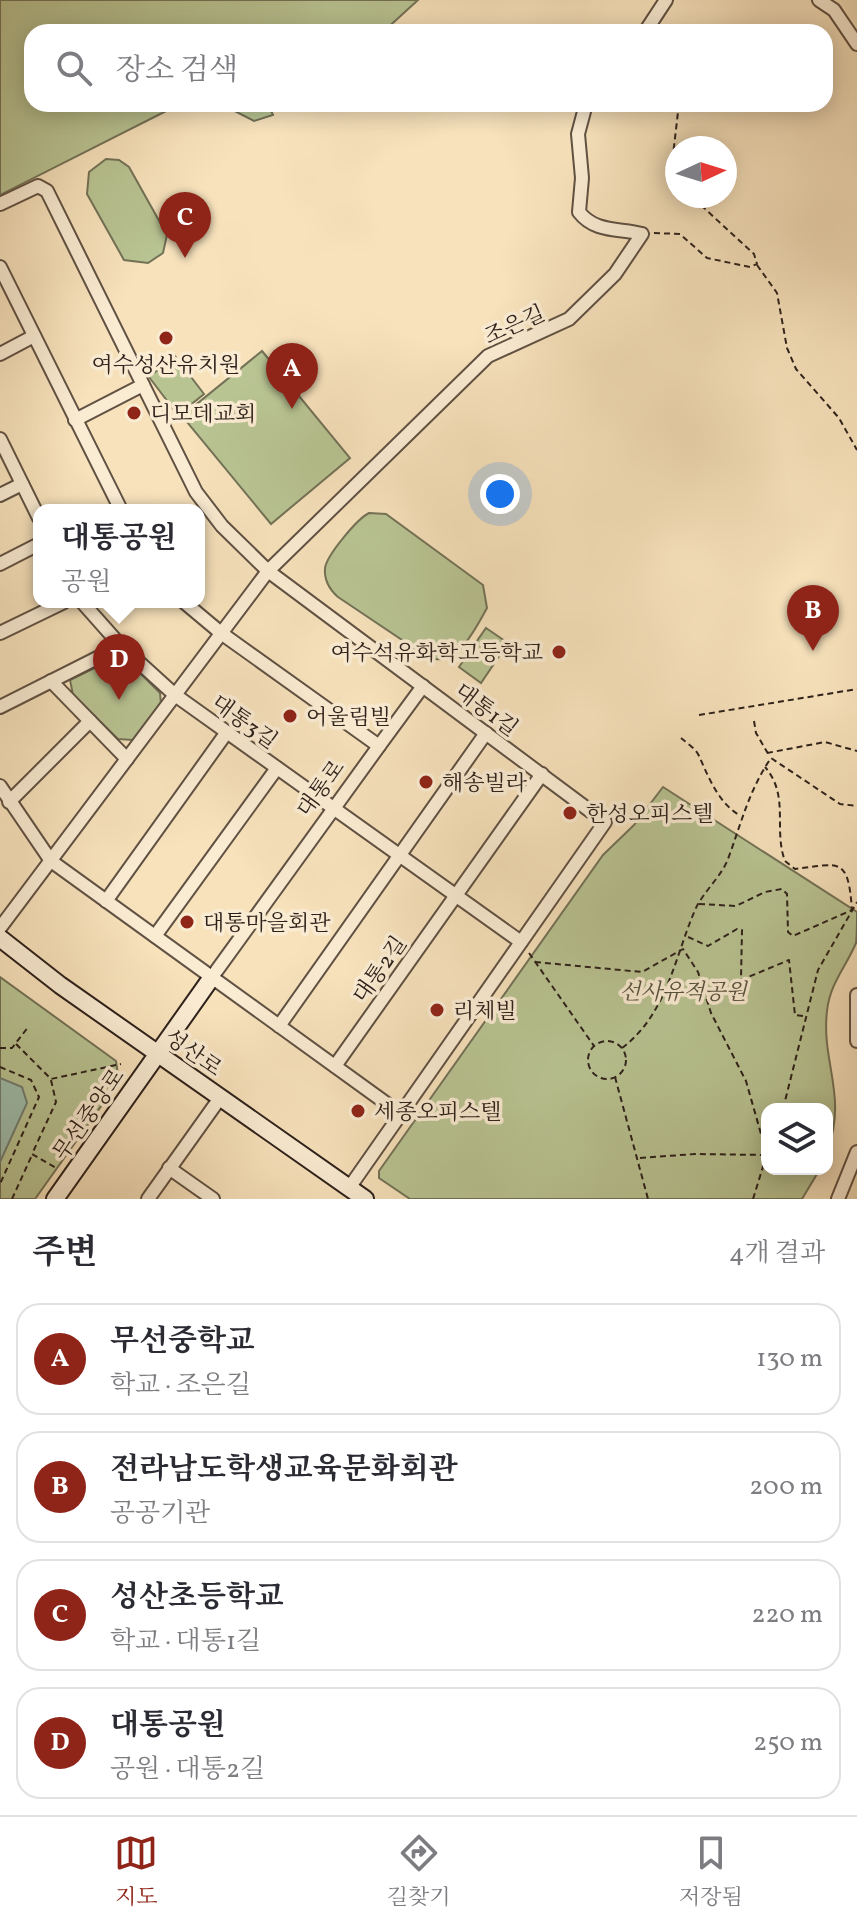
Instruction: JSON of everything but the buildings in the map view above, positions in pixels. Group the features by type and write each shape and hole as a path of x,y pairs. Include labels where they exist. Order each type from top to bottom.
{"street":[{"path":"650,24 666,0"},
{"path":"819,0 837,14 857,44"},
{"path":"584,112 578,134 582,178 579,212 592,223 608,230 642,234"},
{"name":"대통1길","path":"0,204 35,187 44,188 196,492 222,526 268,571 605,822 349,1188"},
{"name":"조은길","path":"175,695 268,571 488,356 569,319 609,281 642,234"},
{"path":"0,267 118,504"},
{"path":"0,354 34,336"},
{"path":"75,420 143,385"},
{"path":"0,439 33,506"},
{"path":"0,495 22,484"},
{"path":"0,564 33,547"},
{"path":"0,633 52,608"},
{"name":"대통3길","path":"87,608 121,646 175,695 521,942"},
{"path":"191,608 221,633 379,746"},
{"path":"0,707 121,646"},
{"path":"51,681 127,759"},
{"name":"대통로","path":"157,1054 423,686"},
{"path":"0,928 175,695"},
{"path":"9,802 90,721"},
{"path":"106,901 227,732"},
{"path":"279,1026 486,733"},
{"path":"155,936 277,768"},
{"path":"456,896 542,774"},
{"path":"0,786 51,861 401,1114"},
{"name":"대통2길","path":"335,1066 456,896"},
{"name":"성산로","path":"0,938 157,1054 365,1199"},
{"path":"857,995 857,1041"},
{"name":"무선중앙로","path":"55,1199 157,1054"},
{"path":"148,1199 220,1098"},
{"path":"838,1199 857,1152"},
{"path":"169,1168 213,1199"}],"path":[{"path":"675,136 678,112"},
{"path":"704,208 754,254 757,264 777,293 787,348 796,369 839,418 857,450"},
{"path":"642,234 677,233 707,258 750,267 757,264"},
{"path":"699,715 857,689"},
{"path":"754,721 771,758 840,804 857,806"},
{"path":"681,738 698,754 706,776 722,798 741,815"},
{"path":"767,753 825,742 857,751"},
{"path":"622,1048 652,1015 683,949 698,904 727,861 741,815 771,758"},
{"path":"765,767 780,796 780,838 785,861 795,869 826,863 840,868 850,882 852,910"},
{"path":"698,904 736,906 765,892 782,889 787,894 788,932 793,936 852,910"},
{"path":"784,1103 818,970 857,902"},
{"path":"687,937 708,946 737,929 742,930 741,980 789,960 795,1015 804,1016"},
{"path":"521,942 594,1046"},
{"path":"535,962 642,972 683,949"},
{"path":"683,949 698,972 711,1013 746,1081 761,1134"},
{"path":"0,1048 7,1050 16,1044 29,1026"},
{"path":"609,1041 622,1048 626,1063 615,1077 603,1079 592,1072 588,1060 594,1046 609,1041"},
{"path":"12,1199 56,1102 51,1079 16,1044"},
{"path":"51,1079 121,1064"},
{"path":"0,1067 31,1080 39,1092 34,1114 0,1184"},
{"path":"615,1077 640,1158 648,1199"},
{"path":"32,1154 58,1169"},
{"path":"640,1158 695,1154 761,1155"},
{"path":"753,1199 761,1174"}],"green space":[{"path":"0,0 418,0 392,24 24,24 24,112 164,112 0,195"},
{"path":"237,112 272,112 273,115 254,121"},
{"path":"106,159 119,160 129,167 167,235 163,253 148,263 124,260 87,194 89,172"},
{"path":"262,351 350,458 271,524 182,416"},
{"path":"175,356 204,394 178,415 149,377"},
{"path":"369,513 386,514 483,585 487,608 464,644 449,657 429,658 338,597 328,584 325,568 331,555 350,530"},
{"path":"486,628 508,643 481,683 459,667"},
{"path":"117,657 126,659 160,693 161,704 133,740 118,739 73,695 70,680"},
{"name":"선사유적공원","path":"663,787 857,912 856,943 835,984 827,1011 827,1047 835,1096 833,1132 833,1103 761,1103 761,1175 816,1175 802,1199 410,1199 379,1178 379,1171 603,855 634,825"},
{"path":"0,977 116,1061 119,1081 35,1199 0,1199"}],"shaded area":[{"path":"0,1078 22,1087 27,1103 0,1162"}],"place":[{"name":"성산초등학교","path":"185,258"},
{"name":"여수성산유치원","path":"166,338"},
{"name":"무선중학교","path":"292,409"},
{"name":"디모데교회","path":"134,413"},
{"name":"전라남도학생교육문화회관","path":"813,651"},
{"name":"여수석유화학고등학교","path":"559,652"},
{"name":"대통공원","path":"119,700"},
{"name":"어울림빌","path":"290,716"},
{"name":"해송빌라","path":"426,782"},
{"name":"한성오피스텔","path":"570,813"},
{"name":"대통마을회관","path":"187,922"},
{"name":"리체빌","path":"437,1010"},
{"name":"세종오피스텔","path":"358,1111"}]}
